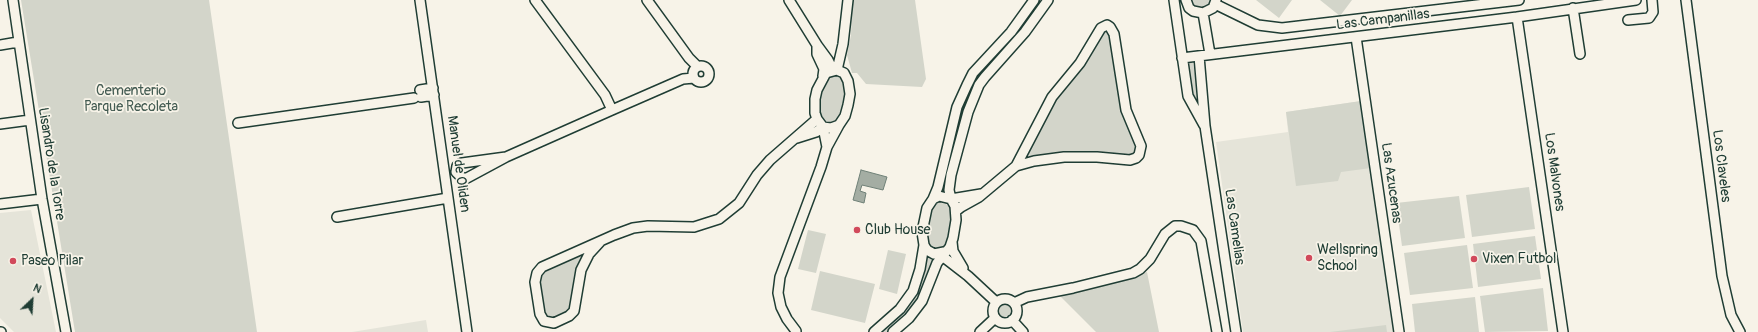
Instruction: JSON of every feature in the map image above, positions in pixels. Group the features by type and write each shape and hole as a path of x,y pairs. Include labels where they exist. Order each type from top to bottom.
{"street":[{"name":"Lisandro de la Torre","path":"13,0 42,199 66,332"},
{"name":"Manuel de Oliden","path":"420,0 467,332"},
{"path":"535,0 605,96 612,110"},
{"path":"506,157 462,163 457,166 456,172 462,178 466,178 506,157 682,79 694,78 700,82 706,80 709,76 709,71 705,67 697,66 689,58 647,0"},
{"path":"789,0 817,45 835,70 846,76 850,94 846,112 827,147 821,167 781,272 778,285 781,307 787,319 797,332"},
{"path":"823,76 835,70 843,44 848,0"},
{"path":"874,332 900,309 913,291 920,270 924,245 922,224 927,208 938,187 957,107 966,85 980,65 1011,32 1034,0"},
{"path":"968,276 954,255 952,242 955,230 956,211 950,199 949,190 951,176 968,112 979,85 1025,32 1048,0"},
{"name":"Las Camelias","path":"1174,0 1188,96 1205,126"},
{"path":"1186,0 1189,8 1193,11 1203,13 1208,12 1216,2 1258,24 1282,28 1467,3 1519,0"},
{"name":"Las Campanillas","path":"1182,58 1517,17 1636,0"},
{"path":"1628,20 1649,18 1653,12 1652,0"},
{"name":"Los Claveles","path":"1686,0 1722,276 1731,315 1740,332"},
{"path":"1573,8 1580,54"},
{"path":"1203,13 1210,54"},
{"name":"Los Malvones","path":"1517,17 1563,332"},
{"path":"956,211 983,194 1016,166 1052,97 1080,63 1101,28 1107,25 1114,34 1124,100 1130,122 1141,146 1139,155 1130,160 1097,157 1064,157 1034,161 1016,166"},
{"name":"Las Azucenas","path":"1356,37 1399,332"},
{"path":"0,44 18,42"},
{"path":"817,45 817,54 824,69 815,99 817,119 823,127 827,147"},
{"name":"Las Camelias","path":"1199,56 1205,126 1236,332"},
{"path":"980,65 989,72"},
{"path":"694,78 693,70 697,66"},
{"path":"238,124 403,100 411,92 417,94 434,92"},
{"path":"600,242 589,254 581,270 574,311 569,316 554,323 544,321 540,314 535,282 535,277 542,267 614,235 640,227 694,227 719,220 739,202 770,160 817,119"},
{"path":"0,124 30,120"},
{"path":"796,138 816,132 823,127 831,128 839,125"},
{"path":"932,198 944,196 950,199 983,194"},
{"path":"337,216 448,198"},
{"path":"0,204 42,199"},
{"path":"1014,303 1027,297 1073,288 1133,273 1145,265 1155,252 1165,234 1175,226 1181,226 1193,230 1201,241 1217,332"},
{"path":"894,332 909,318 922,301 940,254 952,242"},
{"path":"924,245 927,250 940,254 968,276 996,302"},
{"path":"1004,299 1014,303 1017,312 1012,320 1003,323 995,318 993,310 996,302 1004,299"},
{"path":"980,332 995,318"},
{"path":"1012,320 1023,332"}],"shaded area":[{"name":"Wellspring School","path":"1361,101 1397,332 1243,332 1216,142 1288,132 1286,112"},
{"path":"861,170 887,177 883,190 862,185 860,191 866,193 864,203 853,200"},
{"name":"Paseo Pilar","path":"31,210 56,332 14,332 0,318 0,213"},
{"path":"426,320 428,332 352,332"}],"green space":[{"name":"Cementerio Parque Recoleta","path":"21,0 209,0 257,332 75,332"},
{"path":"852,0 915,0 926,79 922,87 866,84 857,73 852,73 847,55 851,35"},
{"path":"1038,0 1044,0 1036,13 989,65 988,61"},
{"path":"1191,0 1213,0 1212,3 1204,9 1194,7"},
{"path":"1256,0 1292,0 1279,18"},
{"path":"1320,0 1352,0 1340,16"},
{"path":"1107,25 1139,155 1097,157 1016,166 1047,106"},
{"path":"1190,62 1193,63 1201,110 1192,94 1187,64"},
{"path":"979,75 947,195 938,193 959,114 967,92"},
{"path":"829,76 841,76 848,94 838,123 826,124 819,117 819,94"},
{"path":"1361,101 1371,168 1341,172 1338,181 1296,186 1286,112"},
{"path":"1529,187 1535,229 1472,237 1466,195"},
{"path":"1459,196 1465,238 1402,246 1396,203"},
{"path":"938,202 946,204 951,208 954,219 950,238 944,247 939,251 934,251 925,241 928,217 931,207"},
{"path":"808,230 826,234 816,273 798,269"},
{"path":"1535,236 1541,279 1478,287 1473,244"},
{"path":"1467,245 1473,288 1410,295 1404,253"},
{"path":"888,250 906,254 897,294 879,289"},
{"path":"582,252 586,253 571,312 551,320 547,318 539,286 540,276 544,269"},
{"path":"926,253 934,257 917,301 903,318 887,332 883,332 911,304 917,293 925,269"},
{"path":"820,271 875,284 865,323 811,310"},
{"path":"1147,272 1159,332 1096,332 1059,295"},
{"path":"1543,288 1548,331 1485,332 1480,296"},
{"path":"1475,297 1479,332 1415,332 1412,304"},
{"path":"1005,303 1012,308 1013,311 1008,318 1005,319 998,314 997,311 1002,304"},
{"path":"1386,325 1387,332 1330,332"}],"place":[{"name":"Club House","path":"857,230"},
{"name":"Wellspring School","path":"1309,258"},
{"name":"Vixen Futbol","path":"1474,259"},
{"name":"Paseo Pilar","path":"13,261"}]}
